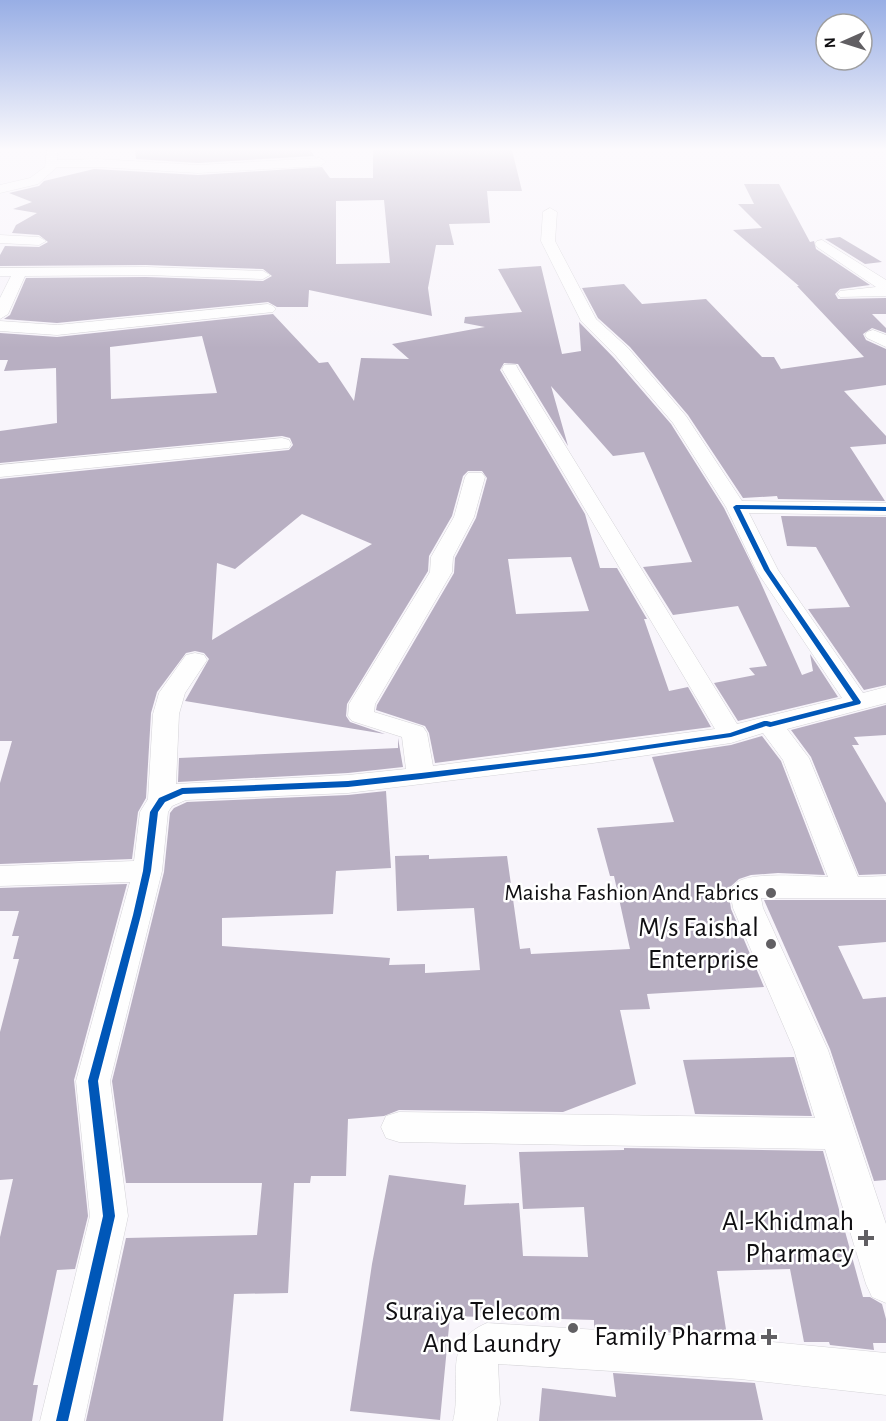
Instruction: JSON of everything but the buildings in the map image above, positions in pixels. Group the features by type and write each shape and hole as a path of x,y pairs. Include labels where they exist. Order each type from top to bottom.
{"street":[{"path":"550,215 548,241 589,321 622,352 680,420 736,507 767,570 857,702"},
{"path":"0,239 39,241"},
{"path":"822,244 886,289"},
{"path":"0,272 146,271 262,275"},
{"path":"0,314 20,272"},
{"path":"846,294 886,289"},
{"path":"0,326 57,330 268,309"},
{"path":"510,369 731,735"},
{"path":"0,471 282,444"},
{"path":"421,776 414,733 402,727 375,723 362,716 362,704 441,572 442,557 464,517 476,477"},
{"path":"736,507 886,509"},
{"path":"62,1421 108,1216 93,1081 147,872 154,812 162,800 166,714 172,693 195,660"},
{"path":"162,800 182,791 348,783 421,776 731,735 767,723 770,725 886,695"},
{"path":"770,725 796,758 847,888"},
{"path":"0,876 147,872"},
{"path":"886,887 753,886 745,891 748,908 811,1050 886,1284"},
{"path":"399,1127 837,1134"},
{"path":"475,1421 479,1404 475,1362 487,1343 740,1359 886,1374"}],"cycle path":[{"path":"62,1421 109,1216 93,1081 147,871 154,812 162,800 182,791 348,784 593,755 731,735 767,723 770,725 857,702 767,570 736,507 886,509"}],"place":[{"name":"Maisha Fashion And Fabrics","path":"771,893"},
{"name":"M/s Faishal Enterprise","path":"771,944"},
{"name":"Al-Khidmah Pharmacy","path":"866,1238"},
{"name":"Suraiya Telecom And Laundry","path":"573,1328"},
{"name":"Family Pharma","path":"769,1337"}]}
